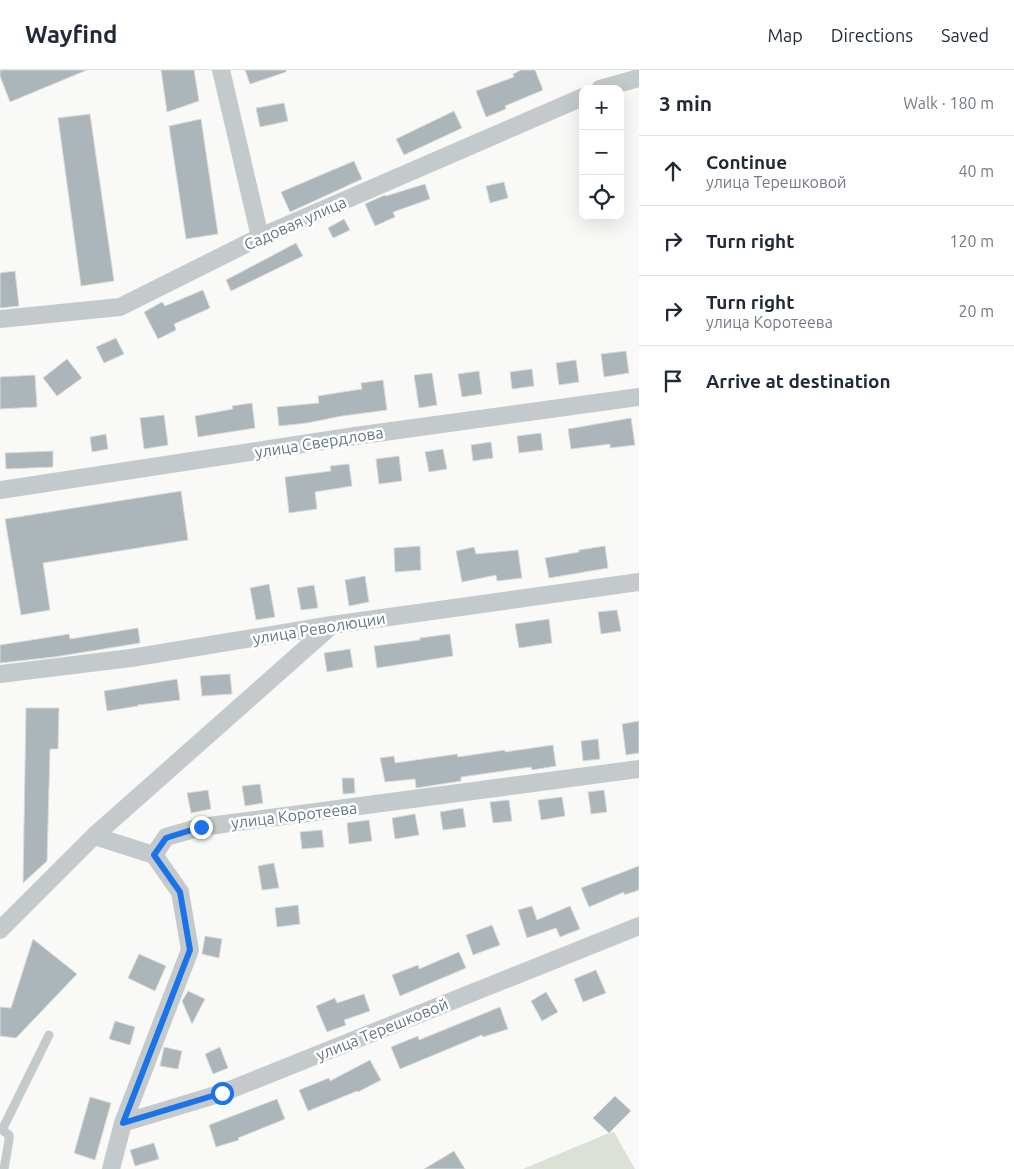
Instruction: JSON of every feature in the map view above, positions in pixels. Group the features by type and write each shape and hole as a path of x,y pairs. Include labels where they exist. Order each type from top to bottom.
{"street":[{"path":"221,70 260,237"},
{"path":"614,85 639,78"},
{"name":"Садовая улица","path":"0,319 120,307 260,237 579,99"},
{"name":"улица Свердлова","path":"0,490 355,436 639,396"},
{"name":"улица Революции","path":"0,674 131,658 332,625 639,582"},
{"path":"0,930 94,836 332,625"},
{"name":"улица Коротеева","path":"154,855 166,838 201,827 639,769"},
{"path":"94,836 154,855 180,892 190,950 123,1123 111,1169"},
{"name":"улица Терешковой","path":"123,1123 222,1093 639,926"}],"lane":[{"path":"4,1169 9,1135 1,1129 49,1035"}],"shaded area":[{"path":"614,1132 635,1169 523,1169 609,1133"}],"building":[{"path":"0,70 87,70 10,102 0,76"},
{"path":"161,70 194,70 199,101 167,112"},
{"path":"245,70 286,70 286,72 250,84"},
{"path":"521,70 535,70 543,90 505,106 506,109 486,117 476,91 514,77 513,74"},
{"path":"284,103 288,121 260,127 256,108"},
{"path":"454,111 462,128 404,155 396,139"},
{"path":"90,114 114,281 81,286 58,118"},
{"path":"201,119 218,234 186,239 169,126"},
{"path":"354,161 362,179 290,212 281,192"},
{"path":"504,182 508,198 490,203 486,186"},
{"path":"425,184 430,199 393,212 395,217 375,226 365,204 385,195"},
{"path":"344,219 350,230 333,238 328,228"},
{"path":"296,243 303,256 231,291 226,280"},
{"path":"15,271 19,306 0,308 0,273"},
{"path":"203,290 210,308 174,324 176,330 158,339 144,312 162,302 165,306"},
{"path":"116,338 124,354 104,363 96,347"},
{"path":"626,351 629,373 604,377 601,354"},
{"path":"67,359 82,378 57,396 43,378"},
{"path":"576,360 579,382 559,385 556,363"},
{"path":"532,369 534,386 512,389 510,372"},
{"path":"479,371 482,394 462,397 458,374"},
{"path":"432,373 437,405 419,408 414,375"},
{"path":"35,375 37,407 0,409 0,377"},
{"path":"383,380 387,410 279,426 277,407 319,403 318,396 362,389 361,383"},
{"path":"252,403 255,428 198,437 195,416 233,409 232,406"},
{"path":"164,415 168,445 144,449 140,418"},
{"path":"631,418 635,445 610,448 610,444 571,449 568,429"},
{"path":"541,433 543,450 519,453 517,436"},
{"path":"106,434 108,449 92,452 90,437"},
{"path":"491,442 493,458 473,461 471,445"},
{"path":"443,449 447,469 429,472 425,452"},
{"path":"53,451 53,467 6,469 5,453"},
{"path":"399,456 402,481 379,484 376,459"},
{"path":"349,464 352,486 315,492 317,509 289,513 285,477 331,471 330,466"},
{"path":"181,491 188,540 43,563 50,610 21,615 5,519"},
{"path":"420,546 421,570 395,572 394,548"},
{"path":"605,546 608,568 549,578 545,558"},
{"path":"474,547 476,554 518,550 522,578 497,581 496,575 462,582 456,551"},
{"path":"365,576 369,602 349,606 345,580"},
{"path":"269,584 275,617 256,620 250,588"},
{"path":"314,585 318,608 301,610 297,588"},
{"path":"617,610 621,631 601,634 598,612"},
{"path":"549,619 552,643 519,648 515,624"},
{"path":"138,628 140,643 54,657 0,663 0,645 69,634 70,639"},
{"path":"450,634 453,656 377,668 374,646"},
{"path":"350,649 353,667 327,672 324,653"},
{"path":"230,674 232,694 202,696 200,676"},
{"path":"177,679 180,700 107,711 104,691"},
{"path":"26,708 59,708 58,749 50,749 47,861 23,883"},
{"path":"639,721 639,753 626,755 622,724"},
{"path":"598,739 600,759 583,761 581,741"},
{"path":"553,745 556,766 532,770 531,767 461,777 461,781 416,788 415,779 385,782 380,758 394,756 395,763 457,754 458,757"},
{"path":"342,778 354,778 355,793 343,794"},
{"path":"260,784 263,803 245,806 242,786"},
{"path":"208,790 211,809 191,813 187,793"},
{"path":"604,790 607,812 591,814 588,792"},
{"path":"562,797 565,816 541,820 538,800"},
{"path":"509,800 512,821 493,823 490,802"},
{"path":"463,808 466,827 443,830 440,812"},
{"path":"415,814 419,835 395,839 392,818"},
{"path":"369,820 372,841 349,844 347,823"},
{"path":"322,830 324,847 302,849 300,832"},
{"path":"274,863 279,888 262,890 258,866"},
{"path":"639,866 639,890 624,895 624,892 589,907 581,888"},
{"path":"298,905 300,924 277,927 275,908"},
{"path":"532,906 537,920 570,906 580,929 560,937 556,928 527,938 518,910"},
{"path":"492,925 500,945 473,955 466,935"},
{"path":"205,936 222,939 219,958 202,954"},
{"path":"33,939 77,974 16,1038 0,1036 0,1007 11,1008"},
{"path":"459,952 466,968 400,996 392,975 418,965 419,969"},
{"path":"139,954 166,966 155,991 128,978"},
{"path":"596,970 606,993 583,1002 574,979"},
{"path":"188,991 205,999 192,1024 182,1001"},
{"path":"546,992 558,1012 542,1021 531,1001"},
{"path":"364,994 370,1011 344,1020 346,1025 327,1032 316,1006 335,998 337,1003"},
{"path":"500,1007 508,1029 483,1037 482,1035 400,1069 391,1047 418,1036 419,1040"},
{"path":"115,1021 135,1027 130,1045 109,1039"},
{"path":"164,1047 182,1051 178,1069 160,1066"},
{"path":"220,1047 228,1068 213,1074 205,1054"},
{"path":"370,1060 381,1080 358,1092 308,1111 299,1090 329,1078 330,1081"},
{"path":"615,1096 631,1111 609,1133 593,1118"},
{"path":"90,1097 111,1103 95,1160 74,1153"},
{"path":"277,1099 285,1119 238,1138 239,1140 216,1147 209,1125"},
{"path":"154,1143 159,1159 135,1166 130,1150"},
{"path":"454,1151 465,1169 424,1169"}],"route":[{"path":"201,827 166,838 154,855 180,892 190,950 123,1123 222,1093"}]}
